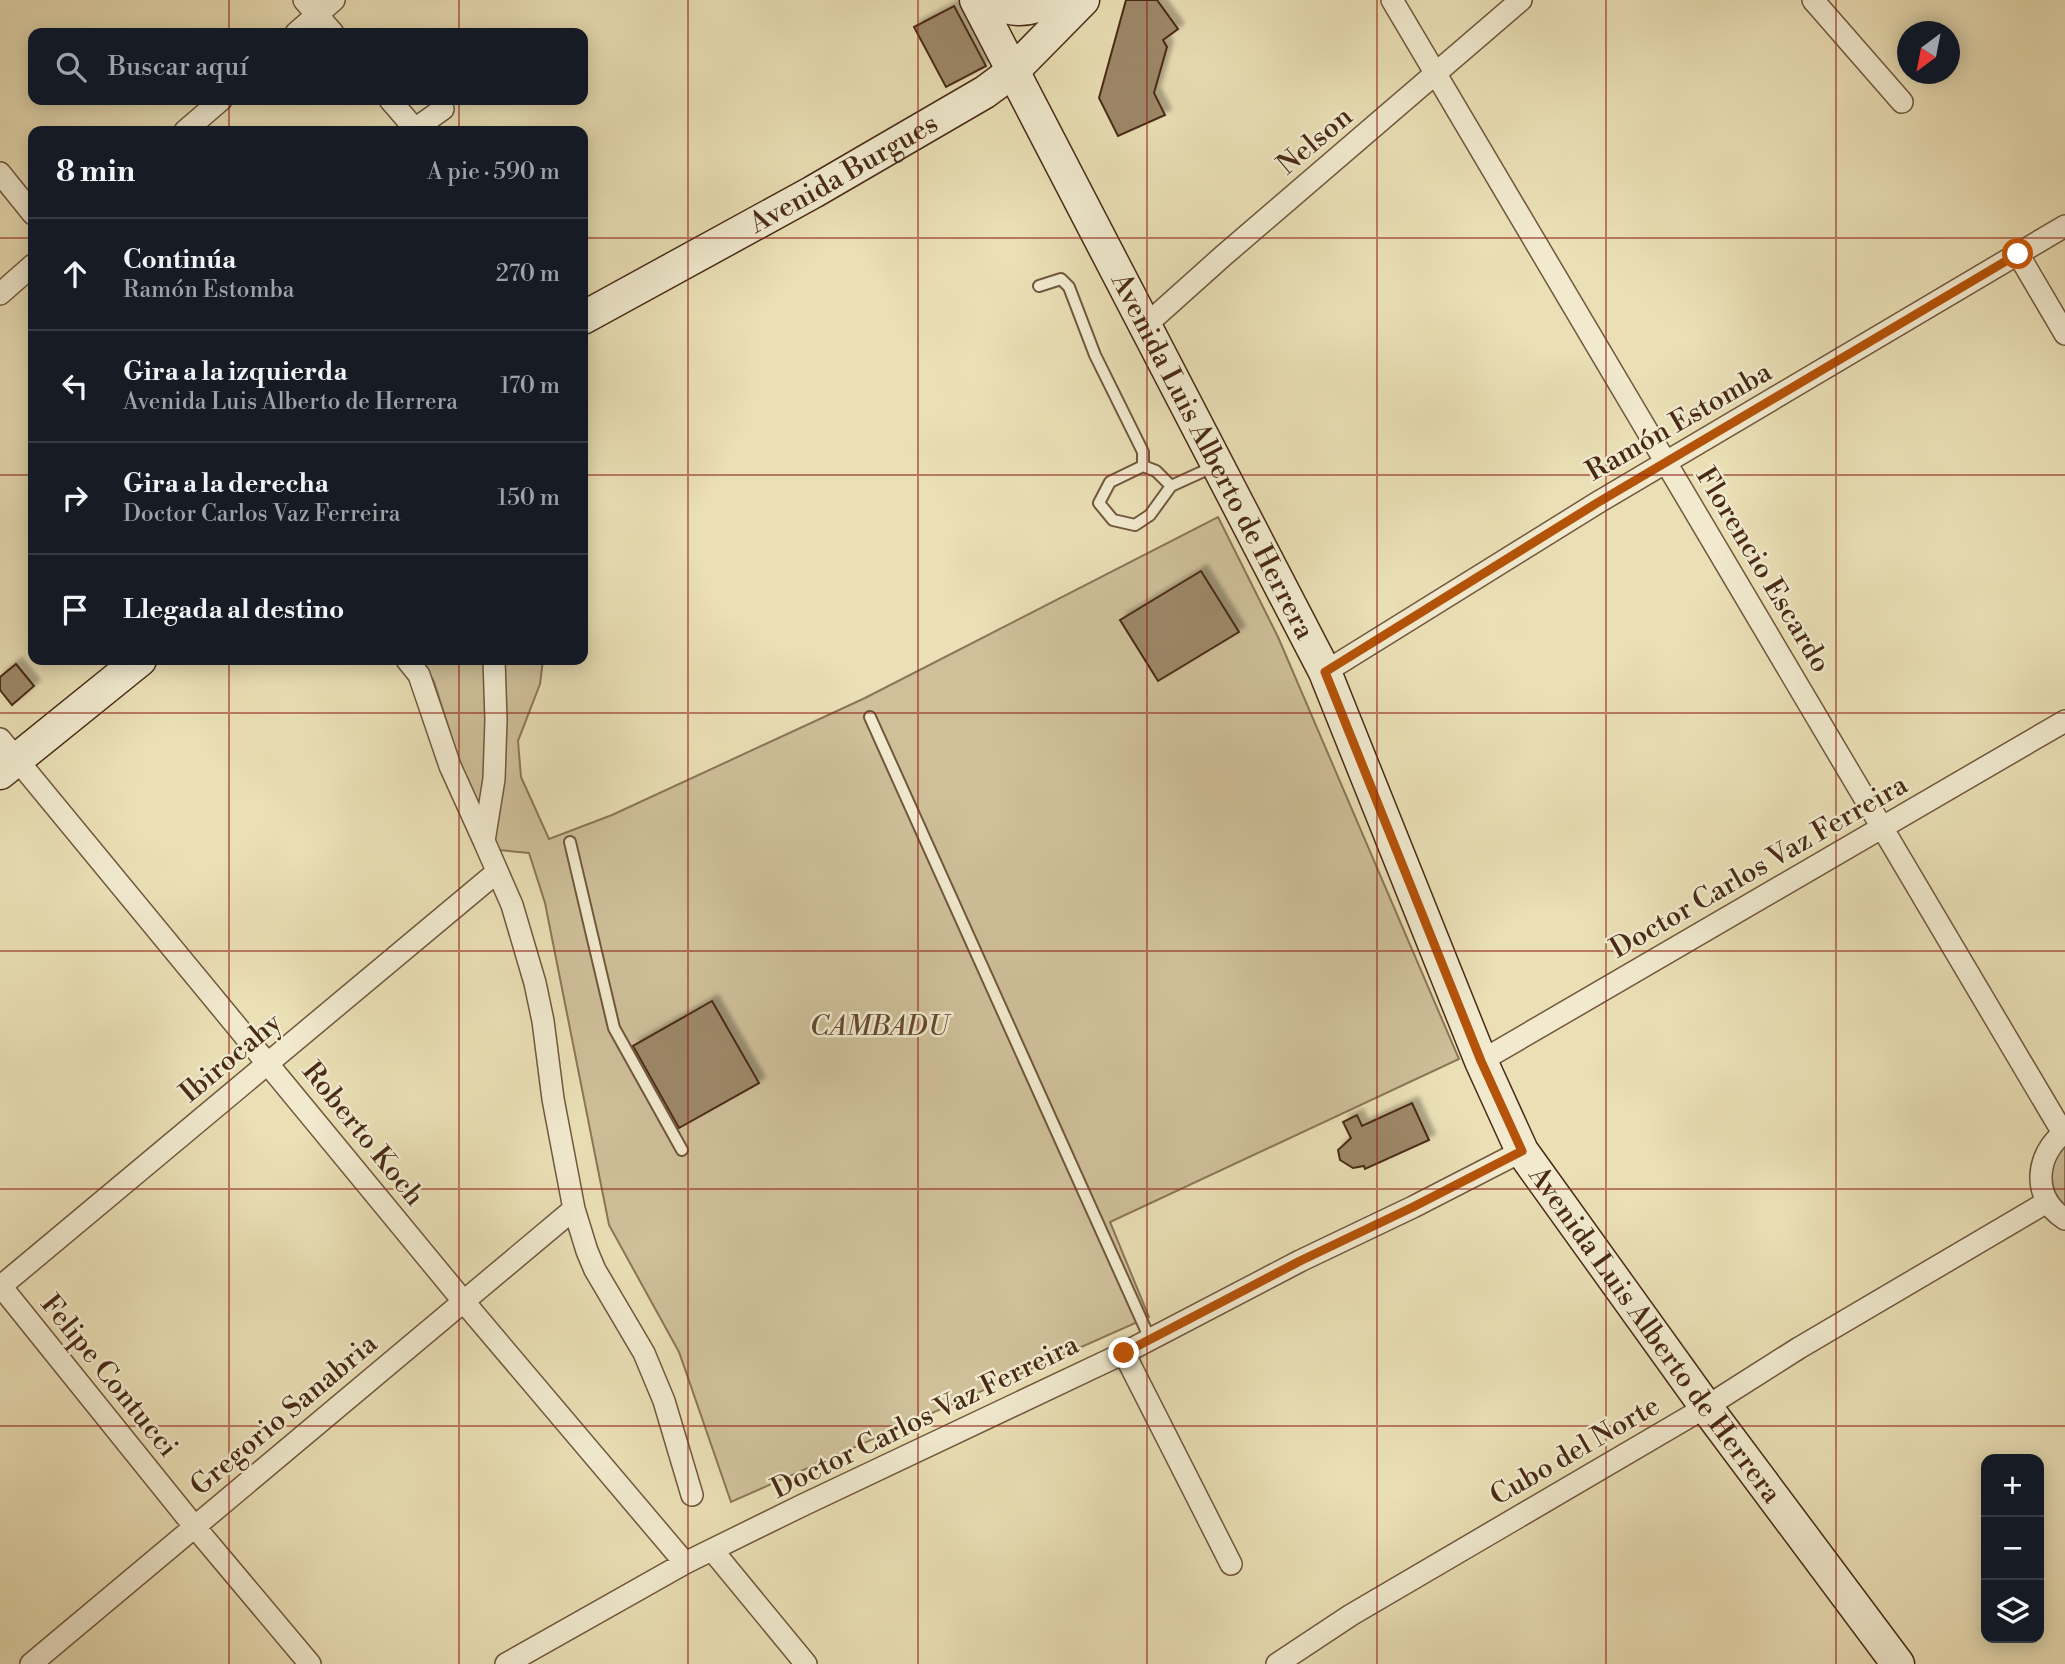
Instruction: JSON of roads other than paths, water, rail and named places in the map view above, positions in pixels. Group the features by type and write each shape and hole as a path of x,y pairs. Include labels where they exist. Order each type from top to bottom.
{"main road":[{"name":"Avenida Luis Alberto de Herrera","path":"976,0 1325,672 1481,1061 1522,1151 1706,1407 1898,1664"},
{"path":"984,0 1020,10 1035,8 1050,0"},
{"name":"Avenida Burgues","path":"588,315 813,192 985,92 1012,72 1083,0"},
{"path":"6,757 133,665"}],"street":[{"path":"299,28 310,7 334,0"},
{"name":"Florencio Escardo","path":"1392,0 2064,1132 2053,1141 2042,1163 2042,1188 2047,1202"},
{"name":"Nelson","path":"1146,325 1521,0"},
{"path":"1813,0 1902,102"},
{"path":"310,7 328,28"},
{"path":"191,126 215,105"},
{"path":"394,105 412,126"},
{"path":"419,126 443,109"},
{"path":"0,173 28,208"},
{"name":"Ramón Estomba","path":"1325,672 1597,503 2065,226"},
{"path":"2018,254 2065,334"},
{"path":"0,294 28,269"},
{"path":"411,665 419,675 450,766 512,905 536,983 553,1099 574,1209 594,1270 644,1353 664,1401 692,1495"},
{"path":"484,841 494,779 494,665"},
{"name":"Doctor Carlos Vaz Ferreira","path":"1481,1061 2065,721"},
{"name":"Roberto Koch","path":"6,757 269,1063 464,1301 685,1563"},
{"name":"Ibirocahy","path":"0,1286 497,872"},
{"name":"Doctor Carlos Vaz Ferreira","path":"506,1664 685,1563 1124,1353 1300,1261 1522,1151"},
{"path":"2047,1202 2065,1219"},
{"name":"Cubo del Norte","path":"1280,1663 1350,1615 1706,1407 1799,1348 2047,1202"},
{"name":"Gregorio Sanabria","path":"31,1664 574,1209"},
{"name":"Felipe Contucci","path":"0,1286 194,1526 310,1664"},
{"path":"1124,1353 1231,1564"},
{"path":"713,1551 806,1664"}],"lane":[{"path":"1039,286 1061,279 1069,287 1095,355 1143,452 1143,466"},
{"path":"1171,486 1156,471 1143,466 1110,482 1100,503 1113,520 1135,525 1150,515 1171,486 1197,472 1218,466"},
{"path":"870,717 1150,1339"},
{"path":"570,842 614,1028 682,1150"}],"park label":[{"name":"CAMBADU","path":"879,1026"}]}
